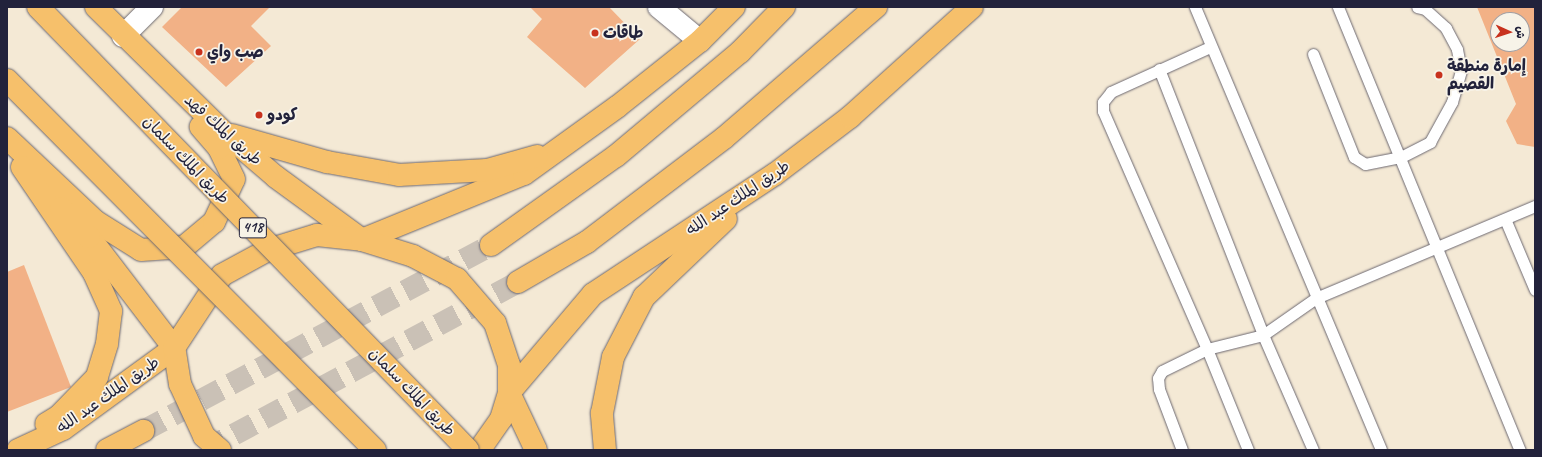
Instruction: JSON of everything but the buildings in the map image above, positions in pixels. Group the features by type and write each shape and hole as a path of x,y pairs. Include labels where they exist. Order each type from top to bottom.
{"main road":[{"name":"طريق الملك سلمان","path":"38,7 468,450"},
{"path":"362,240 524,174 700,41 734,7"},
{"path":"490,245 616,156 740,52 784,7"},
{"path":"518,282 587,242 724,138 876,7"},
{"name":"طريق الملك عبد الله","path":"509,393 593,294 775,174 850,118 972,7"},
{"name":"طريق الملك فهد","path":"100,11 221,130 276,177 362,240"},
{"path":"7,138 95,221 141,250 184,247 214,222 234,179 219,148 100,11"},
{"path":"7,80 375,450"},
{"path":"221,130 250,142 327,162 399,175 487,170 557,150"},
{"path":"7,150 89,238 174,348 180,384 204,436 220,450"},
{"path":"8,450 59,416 97,377 107,344 111,310 94,273 22,167"},
{"path":"605,450 602,413 613,357 644,298 775,174"},
{"path":"174,348 222,275 268,250 317,235 362,240 413,256 458,279 495,323 509,366 509,393 502,419 478,450"},
{"name":"طريق الملك عبد الله","path":"18,450 63,429 174,348"},
{"path":"509,393 536,450"},
{"path":"107,450 143,431"}],"street":[{"path":"124,36 152,7"},
{"path":"660,7 700,41"}],"lane":[{"path":"1195,7 1210,47 1381,450"},
{"path":"1338,7 1520,450"},
{"path":"1312,54 1354,158 1365,164 1401,158 1430,142 1452,102 1461,70 1458,48 1446,28 1425,9 1417,7"},
{"path":"1210,47 1111,92 1103,102 1103,111 1207,349 1248,450"},
{"path":"1159,69 1264,335 1313,450"},
{"path":"1182,450 1159,389 1158,378 1162,371 1207,349 1264,335 1316,298 1535,206"},
{"path":"1505,219 1535,290"}],"tunnel":[{"path":"143,431 491,245"},
{"path":"205,450 518,282"}],"place":[{"name":"طاقات","path":"595,33"},
{"name":"صب واي","path":"199,52"},
{"name":"إمارة منطقة القصيم","path":"1439,75"},
{"name":"كودو","path":"259,115"}]}
